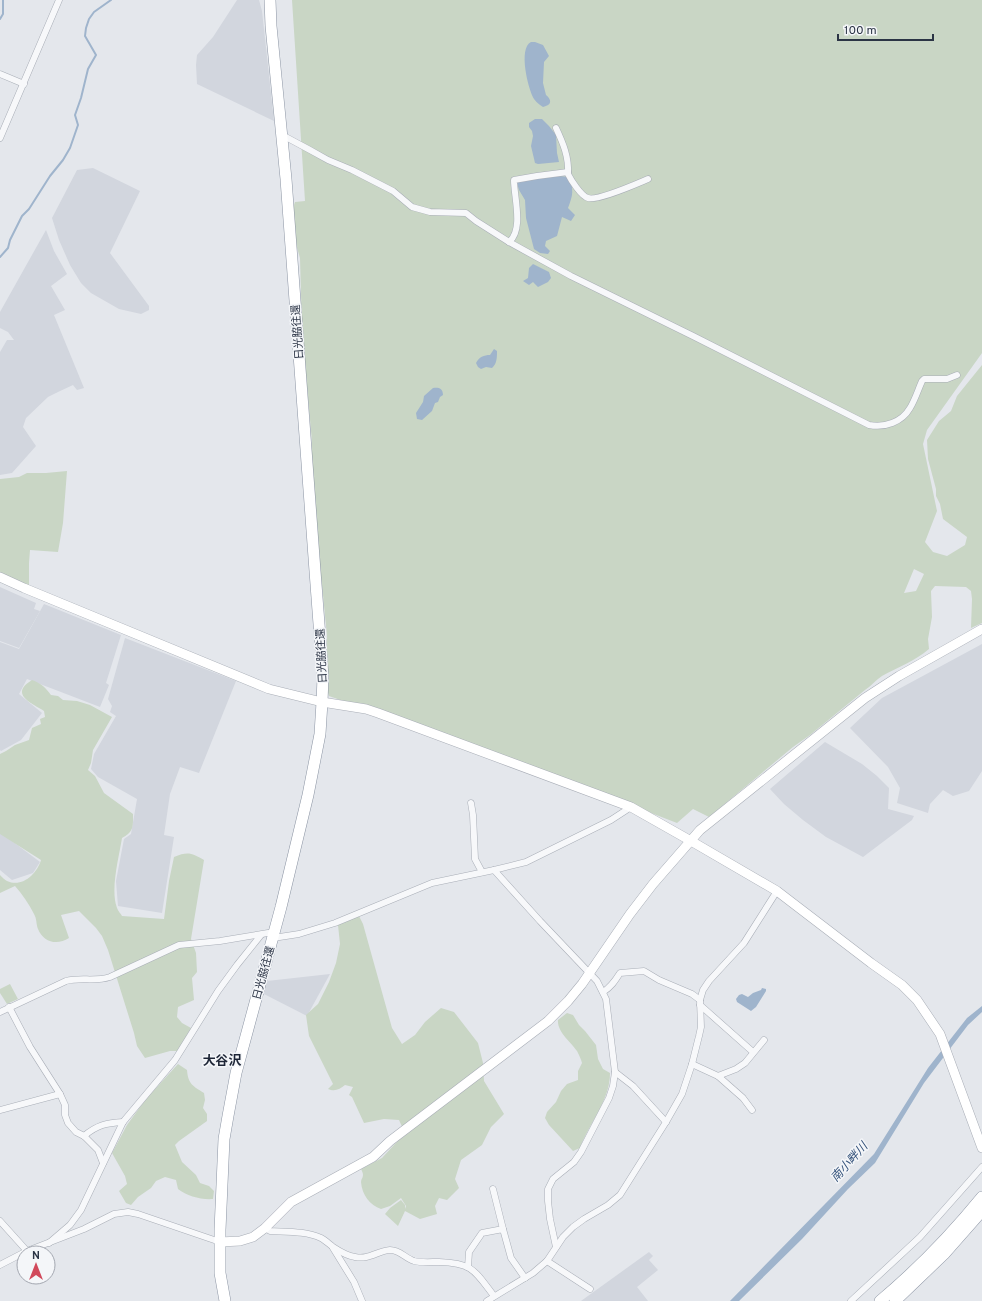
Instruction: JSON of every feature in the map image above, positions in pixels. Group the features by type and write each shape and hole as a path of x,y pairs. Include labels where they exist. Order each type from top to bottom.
{"highway":[{"name":"日光脇往還","path":"225,1301 220,1273 224,1139 236,1073 273,935 312,773 320,734 322,702 322,677 315,571 286,179 271,26 270,0"},
{"path":"880,1301 915,1270 982,1197"},
{"path":"895,1301 944,1254 982,1211"}],"street":[{"path":"0,138 59,0"},
{"path":"0,74 24,84"},
{"path":"556,128 567,158 570,178 582,195 589,199 614,192 648,179"},
{"path":"282,135 328,160 352,170 393,191 412,207 430,212 466,213 476,222 509,242 571,276 869,425 888,425 904,416 910,409 924,379 947,378 957,375"},
{"path":"509,242 514,239 516,233 517,202 514,180 568,172"},
{"path":"0,577 269,689 322,702 366,709 631,807 691,840 776,891 902,985 920,1004 940,1034 982,1148"},
{"path":"44,1245 114,1214 128,1212 220,1242 246,1240 257,1234 291,1202 373,1157 390,1141 548,1021 568,1001 590,973 644,894 706,825 865,698 899,676 982,629"},
{"path":"471,803 475,859 482,872"},
{"path":"0,1012 66,981 73,979 102,980 179,945 261,935 299,934 335,923 432,883 526,862 604,824 631,807"},
{"path":"494,870 590,973 597,981 606,998 615,1072 613,1086 609,1098 581,1152 574,1162 553,1179 548,1189 550,1219 556,1247"},
{"path":"487,1301 533,1273 547,1261 563,1236 573,1227 608,1205 620,1195 682,1094 692,1064 701,1027 700,1002 703,990 709,981 744,944 776,891"},
{"path":"49,1243 70,1225 82,1210 123,1122 175,1060 218,991 236,965 261,935"},
{"path":"603,992 609,988 620,973 644,970 659,980 692,994 753,1052"},
{"path":"9,1007 30,1047 60,1094 65,1105 65,1115 68,1123 76,1132 84,1136 98,1150 103,1163"},
{"path":"718,1076 736,1070 745,1063 764,1040"},
{"path":"692,1064 718,1076 743,1098 752,1110"},
{"path":"615,1072 633,1086 666,1122"},
{"path":"0,1110 60,1094"},
{"path":"84,1136 98,1126 111,1122 123,1122"},
{"path":"851,1301 920,1237 982,1167"},
{"path":"493,1189 511,1258 525,1278"},
{"path":"0,1221 22,1245"},
{"path":"265,1228 270,1231 313,1235 323,1238 332,1246 352,1257 360,1258 372,1256 384,1251 392,1250 399,1252 415,1261 455,1262 468,1267 476,1273 494,1296"},
{"path":"468,1267 469,1252 482,1233 503,1229"},
{"path":"332,1246 354,1282 362,1301"},
{"path":"0,1265 16,1257"},
{"path":"547,1261 590,1289"}],"shaded area":[{"path":"237,0 259,0 262,11 274,121 197,84 197,55 213,37"},
{"path":"93,168 140,191 110,253 149,306 149,310 141,314 119,309 91,293 81,283 70,265 59,240 52,218 77,170"},
{"path":"46,230 54,251 67,274 51,286 65,310 54,315 84,388 77,390 73,385 48,397 26,418 23,427 36,446 12,473 0,475 0,352 7,340 14,340 8,332 0,328 0,312"},
{"path":"0,587 36,603 34,609 40,611 19,648 0,641"},
{"path":"44,604 121,635 106,683 109,685 100,707 27,679 19,694 42,713 21,740 1,751 0,642 19,649"},
{"path":"125,638 236,681 199,773 180,767 170,794 164,835 174,837 162,913 118,906 116,881 124,839 131,834 137,799 98,777 91,769 94,754 116,716 110,712 112,706 108,699"},
{"path":"982,644 982,771 969,791 953,796 943,790 930,804 928,813 897,803 900,788 888,767 850,728 882,698"},
{"path":"825,742 862,764 889,788 888,809 914,816 912,820 863,857 826,837 784,804 770,789"},
{"path":"0,832 40,862 33,873 12,880 0,870"},
{"path":"330,974 307,1016 264,994 267,981"},
{"path":"649,1252 653,1256 649,1260 658,1270 637,1287 648,1301 581,1301"}],"green space":[{"path":"292,0 982,0 982,353 927,430 923,444 937,511 925,542 933,552 947,556 965,545 967,537 943,519 940,504 936,496 936,489 928,459 927,440 939,421 951,411 957,396 982,365 982,623 971,628 972,599 971,591 966,587 935,586 931,591 932,617 928,639 929,649 880,678 793,747 709,817 693,809 677,823 434,729 365,704 346,702 329,696 326,686 325,659 327,636 319,570 310,455 312,442 302,331 300,258 296,244 292,211 295,202 305,201","holes":["914,569 924,574 916,591 904,593"]},
{"path":"67,471 63,523 58,552 30,550 29,589 0,582 0,479 19,477 27,473"},
{"path":"32,680 43,686 51,695 58,696 63,700 77,701 90,705 112,717 93,750 91,763 88,770 95,776 104,793 133,814 132,828 126,836 122,838 117,864 114,892 117,909 122,916 164,919 174,857 186,853 204,860 191,939 196,953 197,972 192,978 194,1000 178,1007 177,1017 182,1023 191,1028 178,1051 170,1051 145,1058 137,1046 108,950 102,936 79,911 61,915 69,938 60,942 55,942 47,940 40,933 32,910 15,886 0,893 0,875 6,881 18,883 32,875 41,860 0,834 0,754 15,745 29,740 32,728 41,724 40,719 45,717 44,711 24,698 22,694 22,690 25,685"},
{"path":"359,916 363,924 392,1028 402,1044 415,1035 425,1022 441,1008 454,1012 478,1043 483,1063 484,1081 504,1114 491,1127 482,1145 461,1160 455,1179 459,1188 447,1200 439,1198 435,1206 437,1214 420,1219 405,1211 398,1226 385,1214 390,1208 401,1200 405,1205 405,1209 406,1206 401,1198 390,1206 381,1209 373,1205 367,1199 363,1191 361,1180 363,1174 361,1169 382,1158 405,1133 399,1120 384,1119 364,1123 352,1097 349,1095 353,1087 345,1085 337,1090 328,1089 333,1084 309,1036 306,1015 318,1004 329,982 336,963 340,944 338,925"},
{"path":"10,984 18,999 7,1004 0,993 0,989"},
{"path":"567,1013 573,1015 579,1025 596,1045 598,1059 603,1069 610,1073 607,1093 603,1102 580,1148 573,1151 549,1125 545,1118 547,1112 556,1102 561,1091 567,1084 578,1080 578,1071 582,1063 577,1051 562,1033 558,1024 558,1020"},
{"path":"178,1064 187,1070 190,1082 204,1093 205,1100 203,1108 207,1114 207,1121 175,1145 182,1162 196,1175 200,1183 209,1186 214,1191 213,1199 190,1196 178,1189 176,1180 165,1177 156,1181 151,1188 138,1197 131,1205 126,1203 119,1191 127,1184 125,1176 112,1153 127,1125 146,1099"}],"water":[{"path":"531,42 543,45 549,56 544,62 543,83 546,95 550,102 548,105 543,107 534,99 529,87 525,69 525,52 527,46"},
{"path":"535,119 542,119 556,135 559,162 535,163 531,146 533,136 529,123"},
{"path":"559,176 569,177 572,192 568,208 575,215 571,221 562,217 557,236 546,241 545,246 550,251 548,254 540,253 534,249 526,218 525,200 519,190 516,180"},
{"path":"533,264 549,272 551,278 548,282 538,287 533,282 529,285 523,281 528,278 529,268"},
{"path":"494,349 497,353 494,366 492,368 486,367 481,369 478,367 476,363 479,359 490,355"},
{"path":"433,388 440,388 443,395 440,397 438,402 435,403 432,411 422,420 417,419 416,413 423,402 424,396"},
{"path":"762,988 766,989 766,991 756,1007 751,1011 737,1002 736,999 739,995 742,994 748,997"},
{"path":"982,1006 982,1012 968,1025 924,1083 875,1163 848,1189 802,1239 739,1301 730,1301 874,1154 928,1068 967,1018"}],"waterway":[{"path":"0,19 3,14 3,0"},
{"path":"0,257 8,248 10,240 22,216 29,209 70,148 78,125 75,115 88,69 96,55 85,36 86,28 89,19 94,12 111,0"}],"district":[{"name":"大谷沢","path":"222,1060"}],"water label":[{"name":"南小畔川","path":"849,1162"}]}
